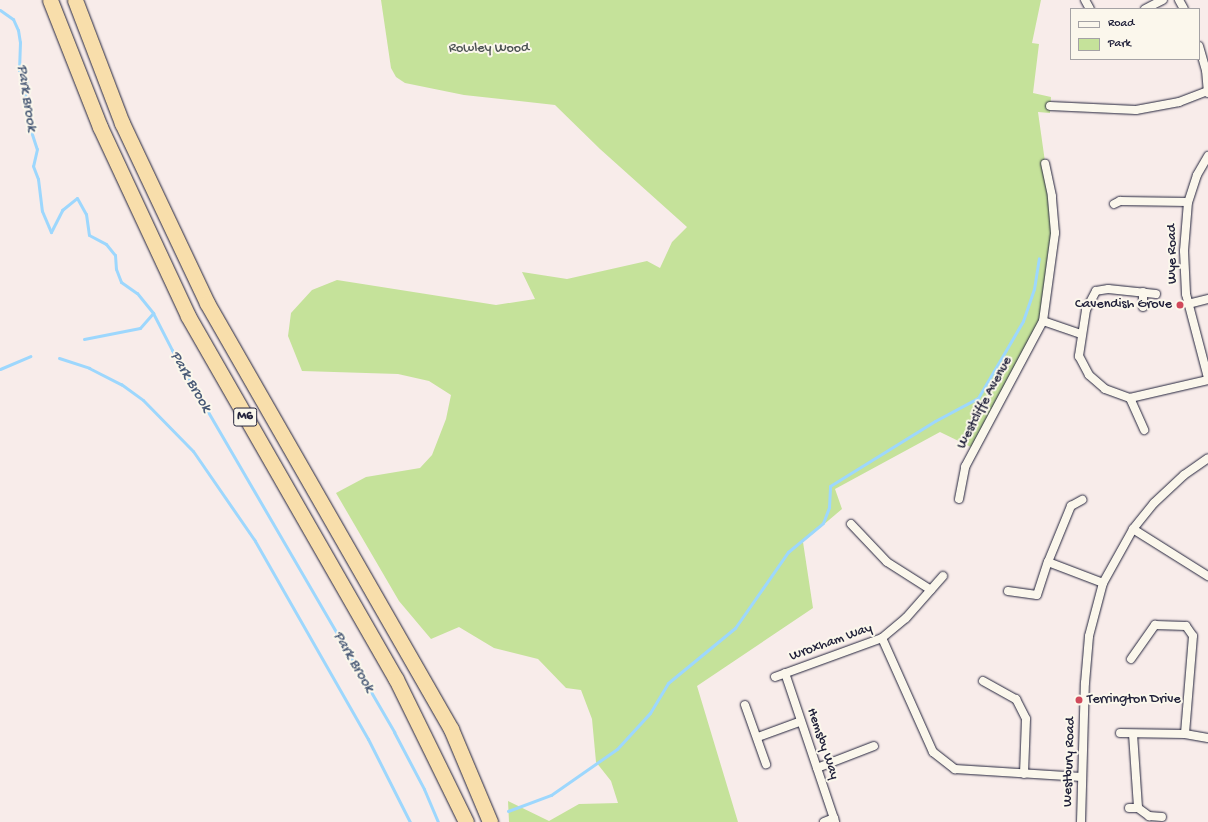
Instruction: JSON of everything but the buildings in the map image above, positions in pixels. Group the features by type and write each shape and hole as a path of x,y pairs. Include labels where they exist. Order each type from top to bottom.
{"highway":[{"name":"M6","path":"50,0 100,127 188,316 396,679 466,822"},
{"name":"M6","path":"74,0 122,122 207,303 451,729 490,822"}],"street":[{"path":"1147,8 1163,0"},
{"path":"1050,106 1136,110 1179,102 1208,92 1205,55"},
{"name":"Wye Road","path":"1208,156 1197,175 1188,202 1184,251 1188,304 1208,379"},
{"name":"Westcliffe Avenue","path":"959,499 964,470 1043,321 1055,233 1052,196 1045,164"},
{"path":"1114,204 1120,201 1188,202"},
{"path":"1156,294 1108,289 1096,291 1086,310 1081,334 1079,356 1089,374 1105,389 1130,398 1208,379"},
{"path":"1143,292 1143,307"},
{"path":"1188,304 1208,299"},
{"path":"1043,321 1081,334"},
{"path":"1130,398 1144,430"},
{"name":"Westbury Road","path":"1081,822 1085,683 1089,636 1103,583 1133,529 1154,503 1184,475 1208,458"},
{"path":"1008,590 1037,595 1048,562 1071,506 1082,500"},
{"path":"851,524 886,562 931,590"},
{"path":"1133,529 1208,576"},
{"path":"1048,562 1103,583"},
{"name":"Wroxham Way","path":"776,677 882,638 906,618 943,576"},
{"path":"1131,659 1155,625 1186,626 1193,636 1185,734"},
{"path":"882,638 933,752 955,769 1082,777"},
{"name":"Hemsby Way","path":"785,673 799,722 835,820"},
{"path":"983,681 1016,699 1026,719 1024,774"},
{"path":"745,705 758,737 766,764"},
{"path":"758,737 799,722"},
{"path":"1120,733 1185,734 1208,738"},
{"path":"1133,734 1138,808 1149,819 1162,817"},
{"path":"817,768 874,746"},
{"path":"1129,808 1138,808"},
{"path":"824,822 835,820"}],"green space":[{"name":"Rowley Wood","path":"381,0 1041,0 1032,43 1039,44 1033,93 1051,97 1050,113 1038,112 1055,233 1043,321 975,449 940,432 835,489 842,509 803,542 813,608 697,686 738,822 509,822 508,801 549,821 579,804 618,803 611,781 596,762 592,719 581,690 566,688 538,659 494,648 459,627 431,639 399,601 336,493 366,477 420,468 432,455 446,419 451,395 429,381 398,374 302,371 288,336 291,313 312,290 337,280 496,305 535,299 522,272 567,279 647,261 660,268 672,242 687,227 600,149 555,105 464,95 405,83 396,77 391,68"}],"waterway":[{"name":"Park Brook","path":"0,10 13,19 18,30 20,42 19,70 27,81 25,97 29,125 37,149 33,166 38,179 42,211 51,232 62,210 77,198 86,214 89,235 106,244 115,255 116,269 121,282 137,293 153,313 172,350 394,732 424,789 438,822"},
{"path":"508,811 551,795 617,749 650,713 668,683 735,628 788,552 823,523 829,507 830,486 935,421 978,398 1023,321 1034,289 1039,258"},
{"path":"84,339 140,328 153,313"},
{"path":"0,369 30,356"},
{"path":"59,358 89,368 121,384 143,400 193,451 255,541 368,739 410,822"}],"place":[{"name":"Cavendish Grove","path":"1180,305"},
{"name":"Terrington Drive","path":"1079,700"}]}
